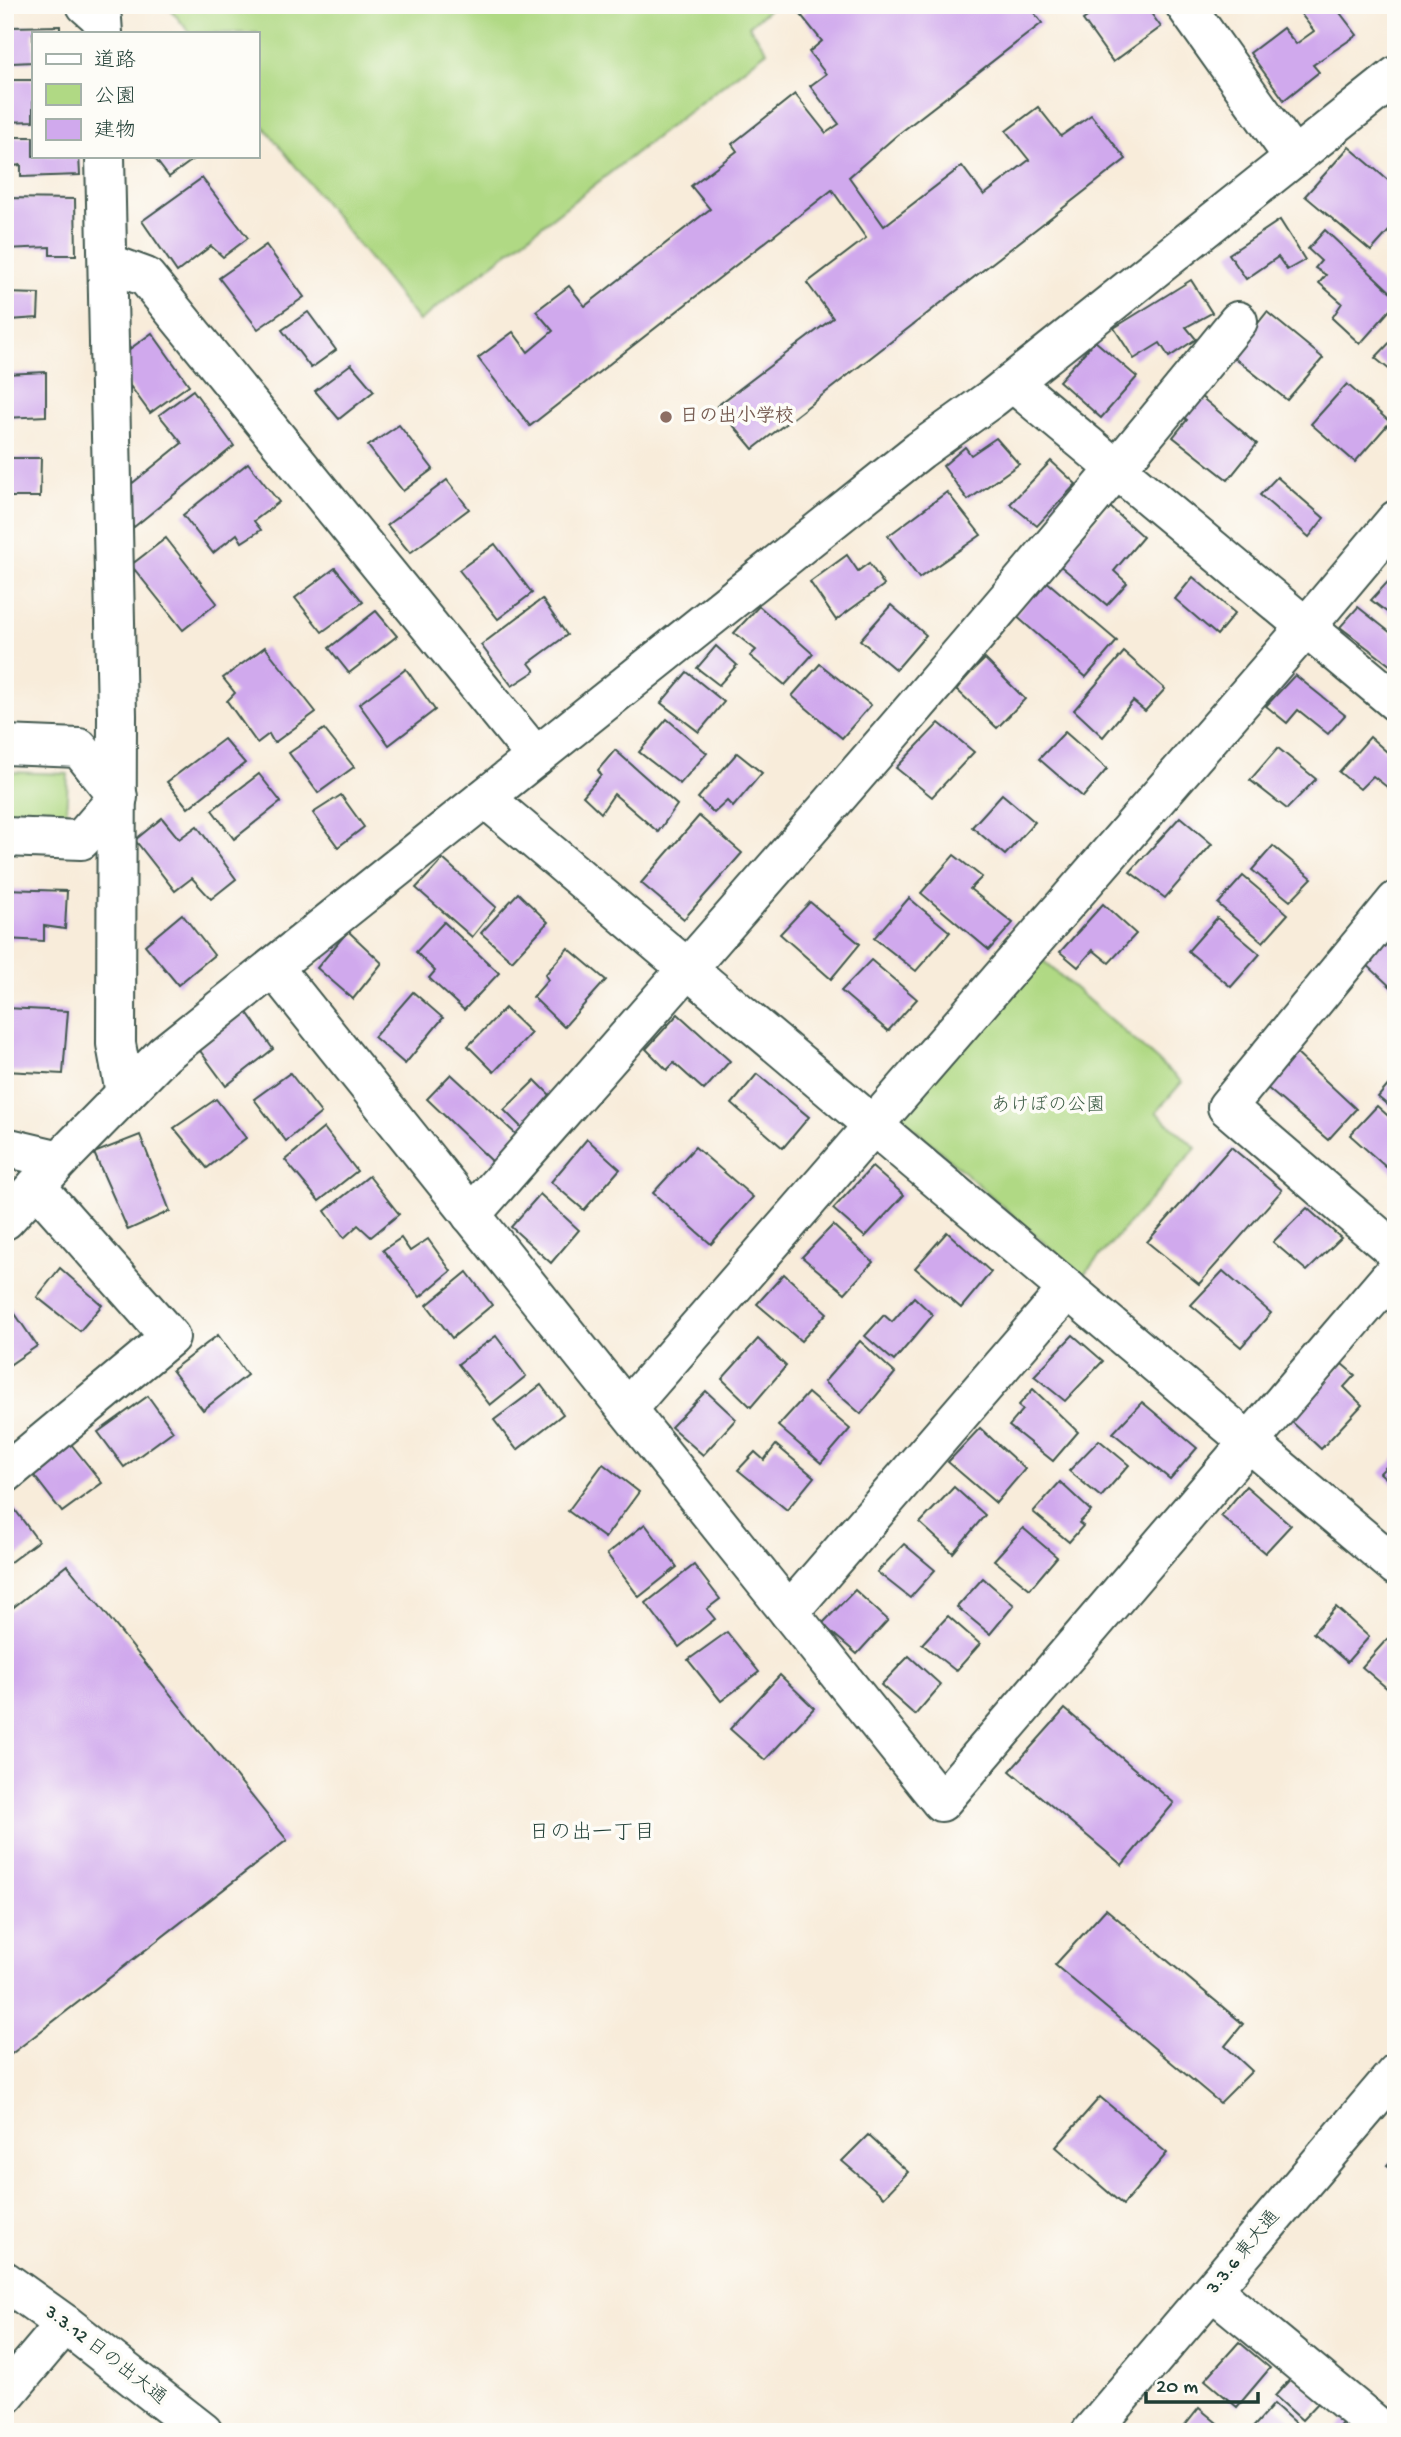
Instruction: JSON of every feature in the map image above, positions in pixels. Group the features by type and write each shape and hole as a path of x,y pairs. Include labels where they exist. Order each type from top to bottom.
{"street":[{"path":"86,5 102,19 103,32"},
{"path":"1185,5 1294,158"},
{"path":"5,1220 164,1054 920,450 1012,382 1396,76"},
{"path":"105,158 118,797 117,1044 125,1093"},
{"path":"108,263 146,277 536,757"},
{"path":"471,1216 688,969 1117,470 1238,321"},
{"path":"1012,382 1396,702"},
{"path":"627,1409 1396,520"},
{"path":"5,745 79,748 118,797"},
{"path":"5,837 81,840 118,797"},
{"path":"485,798 1396,1566"},
{"path":"1396,901 1227,1107 1396,1252"},
{"path":"273,967 941,1802 1396,1270"},
{"path":"5,1147 48,1173 170,1337 5,1474"},
{"path":"789,1612 1068,1289"},
{"name":"3.3.6 東大通","path":"1091,2432 1396,2073"},
{"name":"3.3.12 日の出大通","path":"5,2281 65,2323 203,2432"},
{"path":"1212,2290 1384,2432"},
{"path":"5,2395 65,2323"}],"green space":[{"path":"167,5 774,5 749,26 767,51 419,321 259,121 259,32 189,32"},
{"path":"5,772 68,774 66,819 5,816"},
{"name":"あけぼの公園","path":"1039,957 1182,1082 1156,1112 1196,1148 1082,1276 899,1115"}],"building":[{"path":"814,5 1028,5 1042,23 896,136 849,177 884,226 962,166 984,195 1029,160 1006,131 1038,107 1061,136 1091,115 1126,159 753,449 717,406 833,318 807,283 866,238 832,190 530,426 478,358 513,332 528,352 553,331 536,311 569,286 585,306 710,209 691,186 737,151 732,144 795,94 826,133 839,124 810,86 826,74 809,52 822,41 801,15"},
{"path":"1104,5 1145,5 1161,27 1113,62 1083,20"},
{"path":"1294,5 1334,5 1357,35 1313,65 1319,72 1284,100 1250,53 1283,28 1296,44 1314,31"},
{"path":"60,26 60,32 32,32 32,62 12,63 10,27"},
{"path":"5,80 32,80 32,121 5,122"},
{"path":"6,137 32,137 32,158 79,158 80,175 21,177 21,165 6,167"},
{"path":"1349,147 1396,187 1396,223 1371,251 1305,196"},
{"path":"155,158 195,158 169,177"},
{"path":"202,178 248,238 223,257 211,246 177,272 142,221"},
{"path":"5,198 75,199 76,255 50,255 50,247 5,249"},
{"path":"1280,220 1305,260 1287,270 1278,257 1246,279 1229,254"},
{"path":"1325,230 1396,297 1396,303 1360,344 1332,318 1342,303 1319,283 1326,275 1315,268 1321,261 1308,249"},
{"path":"266,245 304,297 258,329 219,278"},
{"path":"1191,280 1212,313 1186,327 1196,339 1169,357 1160,343 1134,359 1114,328"},
{"path":"5,293 39,294 38,318 10,320 9,333 5,333"},
{"path":"308,312 336,350 311,368 282,330"},
{"path":"1267,312 1323,358 1287,400 1232,356"},
{"path":"152,333 189,385 150,413 128,383 127,351"},
{"path":"1396,336 1396,375 1375,358"},
{"path":"1095,341 1137,377 1101,418 1059,381"},
{"path":"351,364 374,391 339,419 315,391"},
{"path":"46,372 46,416 5,418 5,374"},
{"path":"1347,384 1390,422 1355,462 1311,424"},
{"path":"193,390 234,446 134,527 124,511 124,490 182,443 159,415"},
{"path":"1199,395 1257,444 1228,480 1173,437 1187,420 1181,415"},
{"path":"399,425 433,469 403,491 368,446"},
{"path":"996,438 1019,464 968,500 943,466 965,447 971,455"},
{"path":"5,458 41,458 40,497 5,497"},
{"path":"1051,461 1076,484 1037,526 1010,504"},
{"path":"248,463 279,502 254,521 261,530 242,542 237,534 213,553 183,515"},
{"path":"1277,477 1324,518 1309,537 1260,495"},
{"path":"447,480 469,509 410,553 387,525"},
{"path":"947,492 981,535 919,578 888,536"},
{"path":"1109,506 1143,537 1114,571 1127,583 1107,605 1058,564"},
{"path":"166,538 217,603 183,630 131,565"},
{"path":"495,544 532,593 498,619 459,570"},
{"path":"847,555 858,571 869,563 884,585 836,620 810,582"},
{"path":"335,568 363,602 322,632 295,598"},
{"path":"1396,573 1396,619 1371,600"},
{"path":"1193,577 1235,613 1217,635 1175,599"},
{"path":"1045,580 1117,641 1086,677 1015,615"},
{"path":"542,599 567,635 529,663 535,671 512,686 481,645"},
{"path":"891,605 926,635 896,670 860,640"},
{"path":"759,606 813,654 785,685 750,656 756,650 734,633"},
{"path":"1358,607 1396,637 1395,669 1340,627"},
{"path":"376,611 397,636 349,673 329,648"},
{"path":"716,646 737,665 719,685 697,668"},
{"path":"265,647 316,712 274,743 269,734 257,743 227,701 235,693 223,678"},
{"path":"1124,652 1165,689 1145,711 1133,701 1103,737 1074,710"},
{"path":"985,659 1025,699 997,728 955,688"},
{"path":"820,664 871,705 842,738 792,696"},
{"path":"406,669 435,710 389,745 359,704"},
{"path":"687,672 724,702 699,732 661,703"},
{"path":"1295,675 1345,715 1328,734 1298,710 1287,723 1266,706"},
{"path":"667,719 707,753 680,784 639,752"},
{"path":"939,723 974,752 932,797 896,768"},
{"path":"324,729 354,767 318,793 289,753"},
{"path":"1065,732 1107,769 1083,797 1039,759"},
{"path":"1370,737 1396,760 1396,794 1373,776 1360,789 1339,772"},
{"path":"224,739 245,763 188,808 167,782"},
{"path":"1278,748 1316,779 1287,809 1250,780"},
{"path":"615,750 677,805 658,832 614,794 601,813 583,796 601,775 598,770"},
{"path":"737,753 762,773 733,807 727,801 714,813 698,798"},
{"path":"259,774 281,802 234,839 212,810"},
{"path":"1002,794 1035,822 1005,855 972,827"},
{"path":"341,795 364,827 338,847 313,813"},
{"path":"699,816 742,853 684,919 641,883"},
{"path":"1180,817 1212,844 1165,898 1130,872"},
{"path":"162,818 179,839 197,826 236,879 211,899 192,878 175,891 135,840"},
{"path":"1273,846 1312,878 1290,901 1252,870"},
{"path":"954,855 982,877 970,889 1013,923 989,950 921,893"},
{"path":"443,859 496,907 472,937 416,888"},
{"path":"1243,876 1288,914 1263,942 1218,904"},
{"path":"5,889 67,891 65,929 44,926 44,941 5,939"},
{"path":"518,893 548,922 512,961 481,933"},
{"path":"909,898 950,932 916,971 874,938"},
{"path":"810,902 860,944 831,979 780,934"},
{"path":"1103,904 1136,934 1109,963 1093,950 1078,967 1060,952"},
{"path":"182,914 214,955 178,985 145,945"},
{"path":"1217,918 1260,954 1231,987 1188,951"},
{"path":"444,922 499,973 464,1010 429,978 435,971 416,952"},
{"path":"1396,924 1396,992 1363,961"},
{"path":"348,931 382,963 353,999 317,968"},
{"path":"568,948 606,980 564,1027 533,997 548,980 545,975"},
{"path":"871,960 917,999 888,1031 841,991"},
{"path":"413,992 443,1018 405,1064 374,1037"},
{"path":"5,1008 68,1011 63,1074 5,1071"},
{"path":"505,1008 531,1033 494,1072 468,1046"},
{"path":"246,1011 273,1049 226,1086 198,1048"},
{"path":"678,1014 730,1061 704,1090 674,1063 667,1070 646,1049"},
{"path":"1296,1053 1356,1109 1328,1140 1265,1086"},
{"path":"290,1073 321,1113 286,1141 254,1099"},
{"path":"451,1074 519,1137 494,1163 427,1099"},
{"path":"757,1074 809,1117 783,1148 732,1104"},
{"path":"1396,1076 1396,1112 1378,1097"},
{"path":"535,1080 555,1100 525,1131 504,1110"},
{"path":"216,1099 246,1138 207,1168 174,1128"},
{"path":"1377,1106 1396,1123 1396,1176 1350,1135"},
{"path":"324,1128 357,1171 319,1201 285,1160"},
{"path":"140,1135 170,1211 128,1230 94,1153"},
{"path":"587,1139 620,1169 584,1210 551,1182"},
{"path":"695,1147 753,1197 711,1244 653,1193"},
{"path":"1231,1147 1282,1190 1199,1284 1147,1242"},
{"path":"872,1167 904,1195 865,1237 833,1209"},
{"path":"369,1176 399,1214 371,1237 358,1225 344,1238 325,1211"},
{"path":"540,1194 579,1230 551,1263 511,1227"},
{"path":"1307,1208 1341,1238 1307,1271 1273,1242"},
{"path":"833,1225 873,1262 845,1293 802,1257"},
{"path":"947,1232 991,1272 961,1308 915,1268"},
{"path":"401,1238 410,1251 428,1239 451,1271 420,1297 383,1250"},
{"path":"60,1268 102,1305 80,1331 37,1297"},
{"path":"1223,1271 1271,1313 1241,1347 1191,1305"},
{"path":"467,1272 492,1305 452,1338 427,1305"},
{"path":"784,1274 827,1313 801,1341 757,1304"},
{"path":"914,1297 933,1315 894,1361 865,1336 884,1315 892,1322"},
{"path":"5,1299 37,1346 5,1368"},
{"path":"218,1335 247,1375 203,1410 172,1370"},
{"path":"1073,1335 1103,1361 1065,1401 1034,1376"},
{"path":"496,1336 526,1376 490,1405 458,1364"},
{"path":"758,1339 786,1366 751,1407 722,1379"},
{"path":"860,1341 895,1373 861,1414 824,1382"},
{"path":"1342,1364 1355,1375 1344,1387 1362,1405 1321,1449 1291,1421"},
{"path":"541,1385 563,1414 517,1450 494,1420"},
{"path":"1033,1389 1078,1432 1053,1461 1009,1426 1023,1410 1018,1406"},
{"path":"706,1391 736,1419 703,1455 671,1427"},
{"path":"808,1393 850,1429 821,1463 778,1426"},
{"path":"148,1396 173,1431 124,1467 98,1432"},
{"path":"1142,1402 1197,1448 1170,1479 1113,1433"},
{"path":"980,1428 1025,1469 996,1503 948,1462"},
{"path":"1099,1440 1129,1465 1101,1497 1069,1471"},
{"path":"71,1444 102,1483 62,1512 32,1473"},
{"path":"776,1445 814,1477 787,1510 738,1470 755,1452 764,1460"},
{"path":"1396,1457 1396,1487 1380,1473"},
{"path":"603,1464 639,1492 605,1538 568,1511"},
{"path":"1060,1482 1091,1511 1079,1523 1083,1526 1069,1542 1033,1512"},
{"path":"1246,1486 1291,1525 1265,1553 1221,1516"},
{"path":"954,1487 985,1515 953,1553 920,1523"},
{"path":"8,1500 38,1541 5,1566 5,1502"},
{"path":"645,1524 677,1567 639,1597 607,1554"},
{"path":"1023,1528 1057,1557 1030,1589 994,1560"},
{"path":"904,1544 935,1570 910,1598 877,1572"},
{"path":"67,1565 287,1840 5,2059 5,1614"},
{"path":"694,1565 720,1599 707,1609 715,1619 679,1647 646,1603"},
{"path":"983,1578 1014,1605 990,1634 957,1607"},
{"path":"855,1590 888,1620 857,1654 822,1624"},
{"path":"1336,1607 1369,1637 1347,1662 1313,1633"},
{"path":"948,1616 980,1644 956,1671 922,1644"},
{"path":"727,1632 759,1672 721,1701 688,1660"},
{"path":"1387,1639 1396,1647 1396,1696 1362,1667"},
{"path":"909,1656 941,1685 915,1715 881,1685"},
{"path":"780,1675 814,1708 765,1760 730,1729"},
{"path":"1065,1709 1174,1803 1122,1865 1010,1771"},
{"path":"1106,1909 1243,2024 1225,2046 1252,2071 1220,2103 1055,1965"},
{"path":"1100,2097 1167,2153 1123,2205 1056,2147"},
{"path":"868,2135 908,2172 884,2197 842,2161"},
{"path":"1396,2155 1396,2172 1387,2165"},
{"path":"1239,2342 1270,2368 1237,2407 1205,2380"},
{"path":"1293,2376 1320,2401 1302,2420 1275,2396"},
{"path":"1274,2404 1305,2432 1249,2432"},
{"path":"1199,2408 1228,2432 1180,2432"},
{"path":"1346,2419 1360,2432 1334,2432"}],"place":[{"name":"日の出小学校","path":"666,417"}],"district":[{"name":"日の出一丁目","path":"592,1834"}]}
